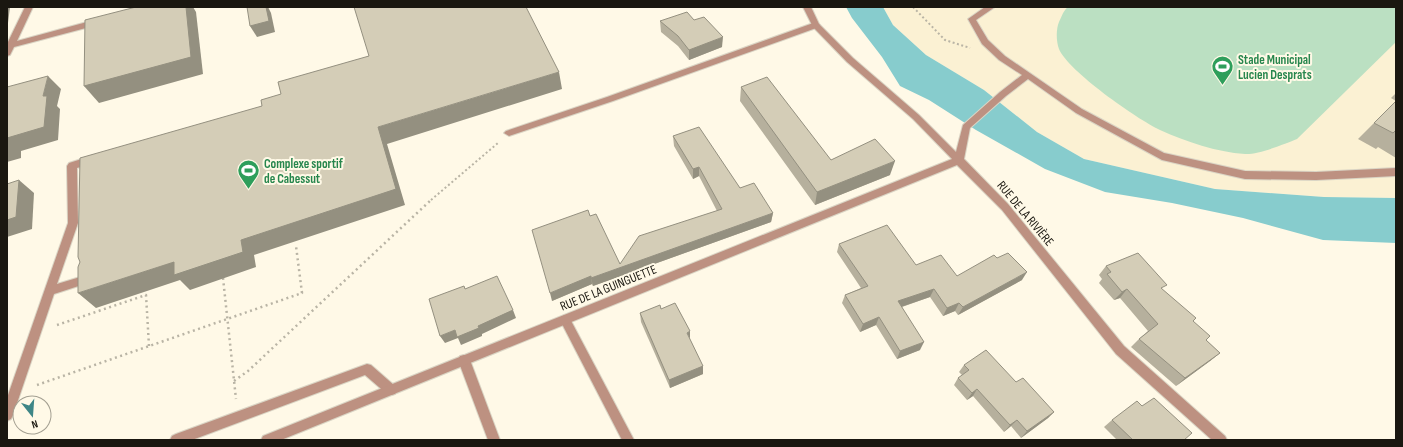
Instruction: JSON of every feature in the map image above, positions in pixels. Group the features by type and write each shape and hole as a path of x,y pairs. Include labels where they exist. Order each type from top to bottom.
{"street":[{"path":"9,49 29,7"},
{"name":"RUE DE LA RIVIÈRE","path":"807,7 816,25 850,60 916,116 1005,207 1120,350 1221,440"},
{"path":"991,7 972,19 985,42 1002,58 1079,111 1162,156 1245,175 1316,176 1396,172"},
{"path":"9,49 107,19"},
{"path":"509,133 610,100 816,25"},
{"path":"959,160 966,127 1003,94 1028,75"},
{"path":"7,415 73,223 72,166 102,157"},
{"name":"RUE DE LA GUINGUETTE","path":"267,440 959,160"},
{"path":"50,291 92,277"},
{"path":"565,320 628,440"},
{"path":"464,360 494,440"},
{"path":"176,440 367,369 391,390"}],"path":[{"path":"913,7 945,40 974,49"},
{"path":"234,381 248,371 414,214 509,133"},
{"path":"15,392 302,293 296,246"},
{"path":"223,278 238,417"},
{"path":"35,332 146,295 149,346"}],"shaded area":[{"path":"883,7 1396,7 1396,198 1324,197 1215,189 1084,159 1037,132 984,90 926,55 893,25"}],"green space":[{"name":"Stade Municipal Lucien Desprats","path":"1068,7 1396,7 1396,42 1297,139 1256,153 1234,153 1202,146 1160,130 1136,116 1104,94 1075,69 1065,58 1058,46 1057,28 1064,12"}],"water":[{"path":"846,7 883,7 893,25 926,55 984,90 1037,132 1084,159 1215,189 1324,197 1396,198 1396,243 1323,240 1243,218 1172,203 1105,192 1045,169 976,130 929,100 900,86 882,57 852,18"}],"building":[{"path":"136,7 186,7 191,57 84,86 85,20"},
{"path":"247,7 266,7 269,21 250,26"},
{"path":"354,7 526,7 559,72 378,127 396,189 241,240 243,252 174,275 174,262 78,293 78,267 80,262 78,257 80,158 262,106 261,100 281,94 278,82 369,56"},
{"path":"687,12 694,20 704,17 723,37 689,50 678,36 660,21"},
{"path":"48,76 43,96 47,96 44,127 7,138 7,87"},
{"path":"767,77 831,160 875,139 895,161 817,192 741,87"},
{"path":"1396,101 1396,132 1395,131 1393,133 1374,123"},
{"path":"699,127 740,188 754,183 773,213 591,278 591,276 550,293 532,230 588,210 590,216 596,214 620,264 639,236 722,209 699,167 693,169 673,136"},
{"path":"19,180 16,217 7,220 7,184"},
{"path":"887,225 916,265 941,255 957,276 994,255 997,258 1008,253 1027,272 963,307 959,303 947,308 934,289 898,301 924,342 900,351 879,317 863,324 845,295 868,286 839,244"},
{"path":"1138,253 1167,285 1161,288 1196,318 1193,321 1210,336 1206,340 1220,353 1185,378 1139,339 1158,324 1127,289 1122,292 1107,274 1111,272 1106,266"},
{"path":"497,276 513,310 478,326 479,328 457,337 455,330 440,336 429,299 464,286 465,289"},
{"path":"675,303 690,331 687,333 703,366 669,380 640,313 660,305 661,309"},
{"path":"986,350 1016,382 1023,378 1054,412 1027,431 1017,420 1010,425 977,389 972,393 958,378 969,370 964,365"},
{"path":"1154,398 1192,433 1184,440 1133,440 1112,420 1137,401 1142,406"}],"place":[{"name":"Stade Municipal Lucien Desprats","path":"1223,86"},
{"name":"Complexe sportif de Cabessut","path":"248,190"}]}
